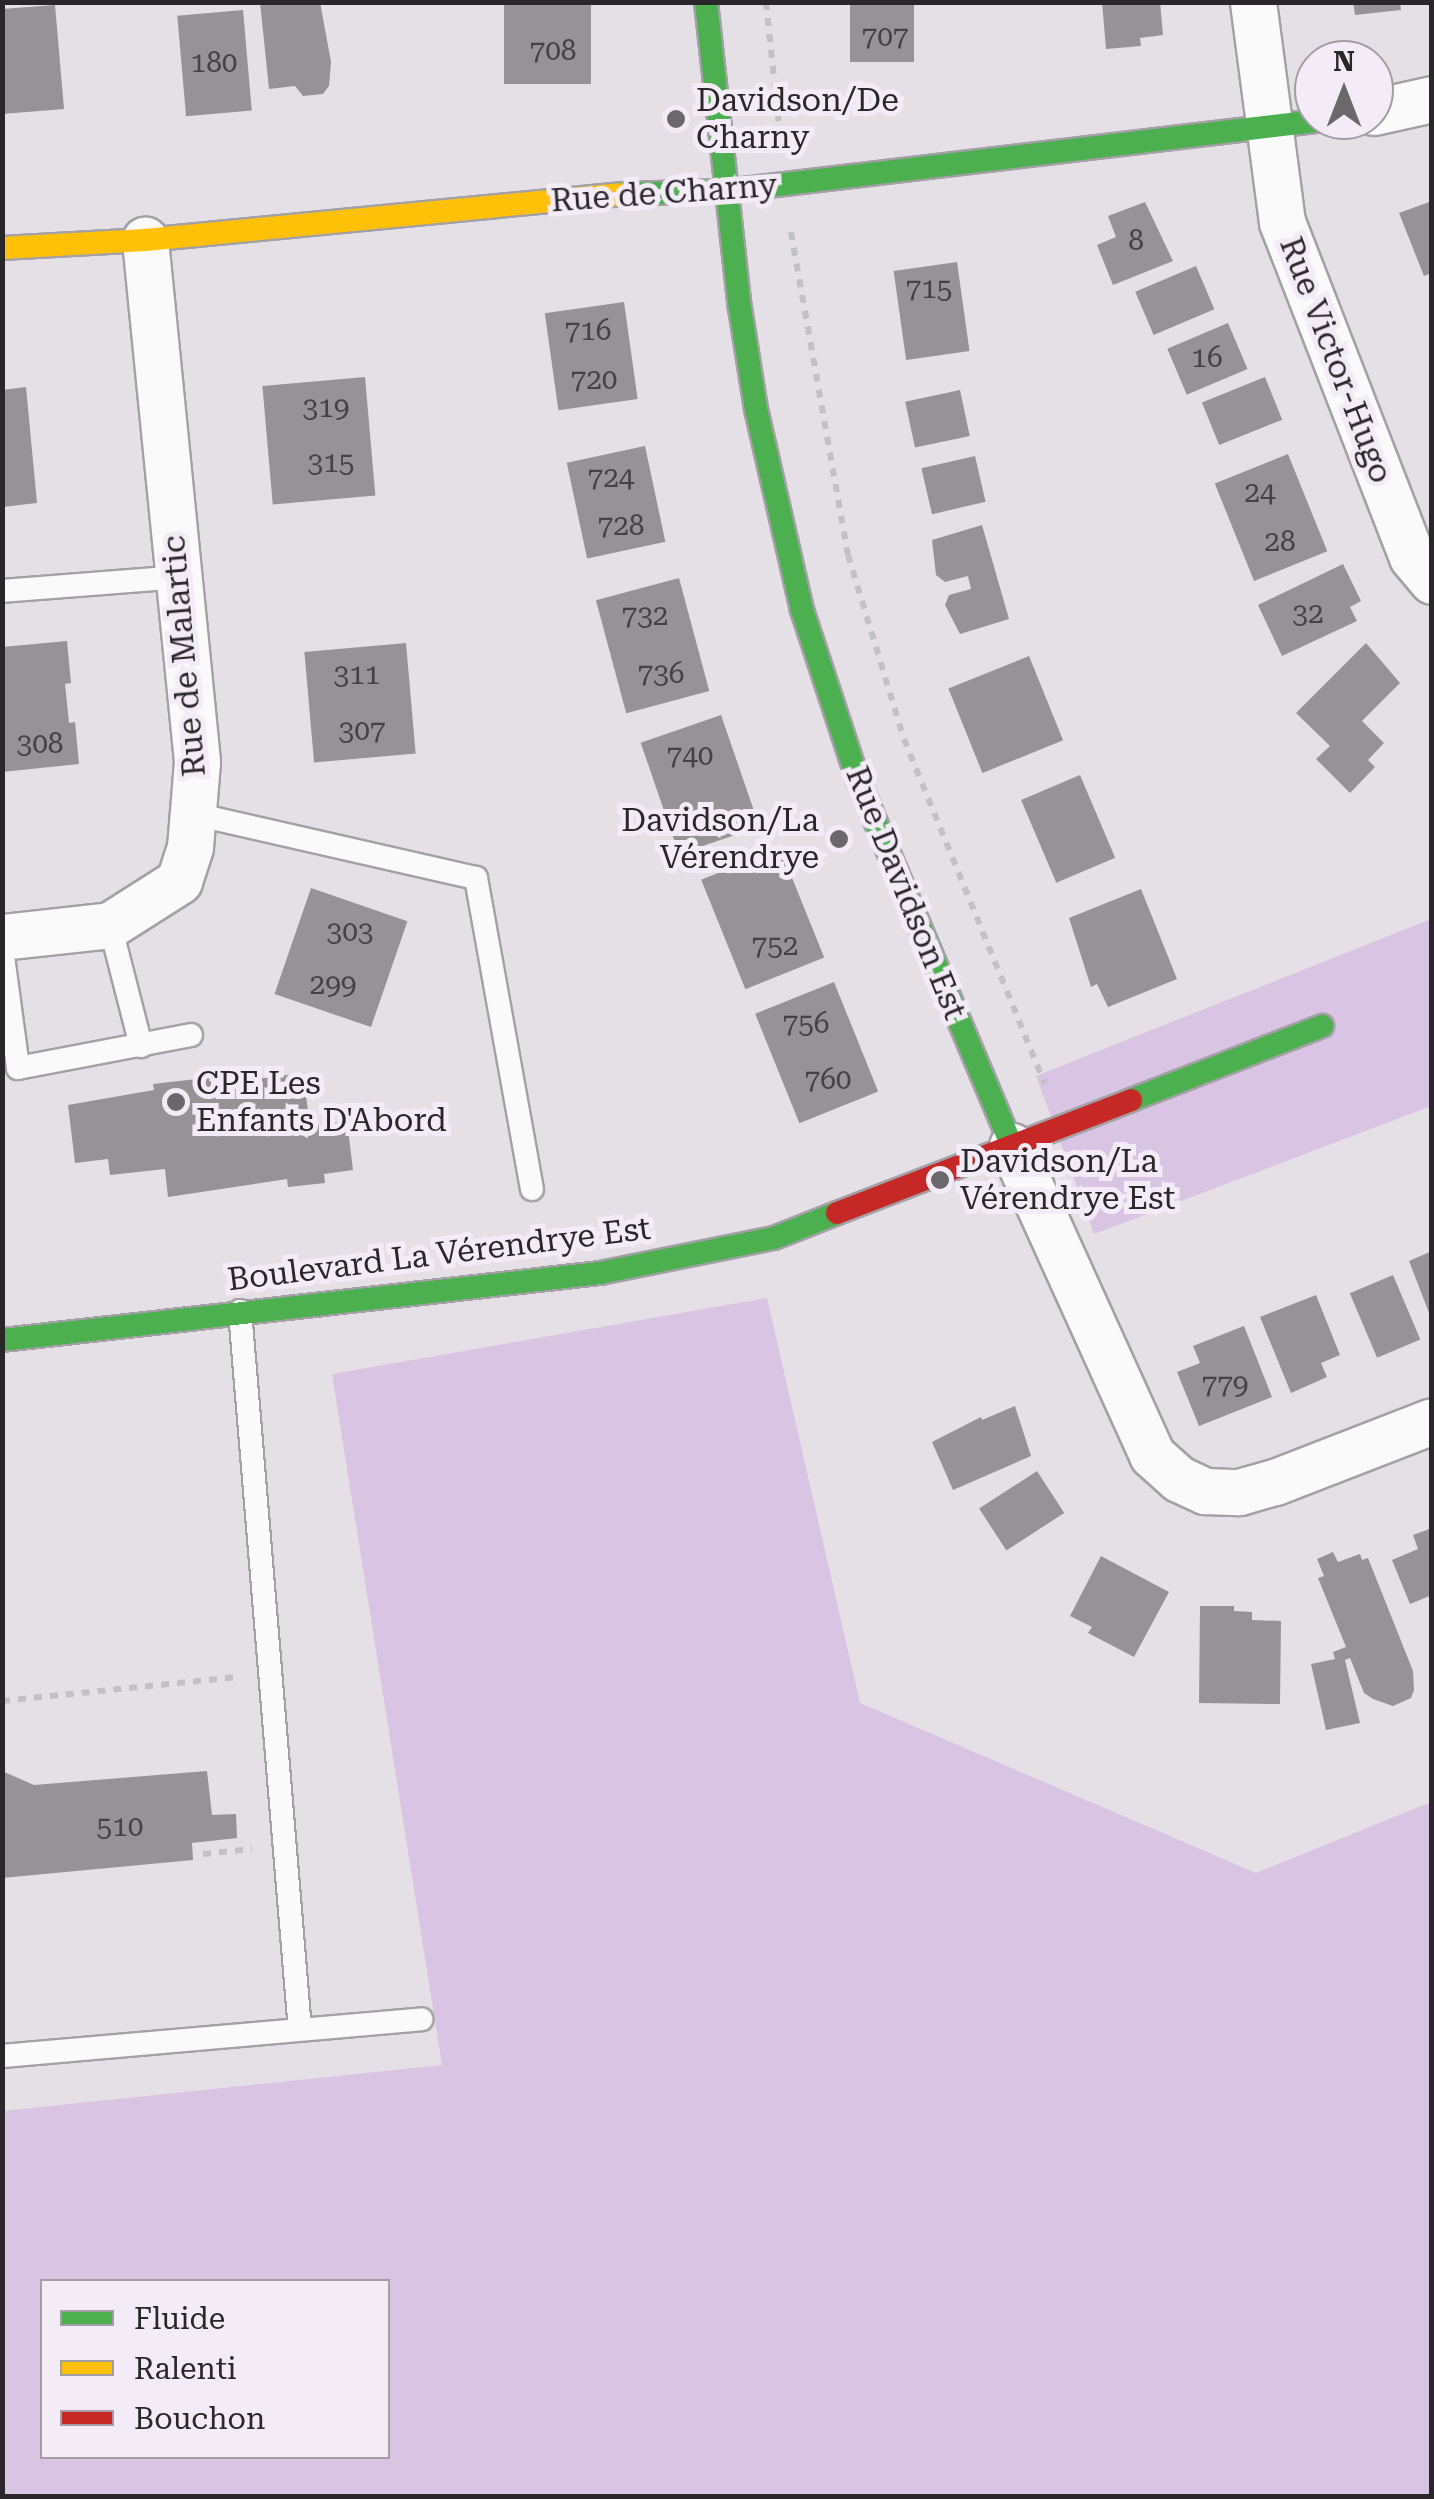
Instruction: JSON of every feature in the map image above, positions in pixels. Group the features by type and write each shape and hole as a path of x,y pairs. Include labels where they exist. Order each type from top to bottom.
{"street":[{"name":"Rue Davidson Est","path":"706,2 726,191 756,408 802,610 858,780 1012,1146 1152,1455 1179,1479 1204,1491 1239,1492 1275,1482 1432,1421"},
{"name":"Rue Victor-Hugo","path":"1253,2 1266,130 1282,222 1412,556 1432,581"},
{"path":"1394,108 1432,99"},
{"name":"Rue de Charny","path":"2,248 145,240 628,193 726,191 1294,125"},
{"name":"Rue de Malartic","path":"2,937 110,926 179,881 194,814 197,762 145,240"},
{"name":"Boulevard La Vérendrye Est","path":"2,1340 240,1310 600,1273 774,1238 1322,1026"}],"lane":[{"path":"2,592 179,577"},
{"path":"194,814 476,878 532,1189"},
{"path":"110,926 141,1046"},
{"path":"2,949 18,1068 191,1036"},
{"path":"240,1310 288,1844 300,2030"},
{"path":"2,2056 421,2019"}],"path":[{"path":"766,2 785,185 848,555 904,739 1047,1090"},
{"path":"2,1701 272,1674"},
{"path":"204,1854 288,1844"}],"shaded area":[{"path":"1431,919 1431,1106 1094,1234 1036,1076"},
{"path":"767,1298 860,1703 1256,1873 1431,1802 1431,2496 3,2496 3,2111 442,2065 332,1374"}],"building":[{"path":"260,2 320,2 331,62 329,86 323,94 303,96 295,86 269,89"},
{"path":"504,2 591,2 591,84 504,84"},
{"path":"850,2 914,2 914,62 850,62"},
{"path":"1102,2 1160,2 1163,35 1140,38 1141,46 1106,49"},
{"path":"1353,2 1400,2 1401,10 1355,15"},
{"path":"55,5 64,109 2,114 2,9"},
{"path":"243,10 252,111 186,116 177,16"},
{"path":"1432,201 1432,273 1424,276 1399,213"},
{"path":"1145,202 1173,261 1113,285 1097,245 1116,237 1108,216"},
{"path":"957,262 970,351 906,360 894,271"},
{"path":"1196,266 1214,309 1154,335 1135,292"},
{"path":"624,302 638,399 558,410 545,313"},
{"path":"1228,323 1248,369 1187,395 1167,349"},
{"path":"365,377 375,496 273,505 262,386"},
{"path":"1265,377 1282,420 1219,445 1202,402"},
{"path":"26,387 37,503 2,507 2,390"},
{"path":"960,390 970,436 915,448 905,402"},
{"path":"645,446 665,542 587,558 567,463"},
{"path":"1288,454 1327,551 1254,581 1215,484"},
{"path":"975,456 986,502 932,514 921,468"},
{"path":"982,525 1009,619 960,634 945,605 949,595 971,589 968,576 945,582 936,575 932,540"},
{"path":"1343,564 1361,601 1350,607 1357,621 1282,656 1258,605"},
{"path":"679,578 709,691 626,713 596,600"},
{"path":"67,641 71,683 65,684 69,723 75,722 79,764 2,772 2,647"},
{"path":"406,643 416,754 314,762 304,652"},
{"path":"1366,643 1400,683 1362,721 1384,743 1368,760 1375,767 1350,793 1316,759 1330,746 1296,713"},
{"path":"1029,656 1063,740 982,773 948,689"},
{"path":"721,715 759,827 679,854 641,743"},
{"path":"1080,775 1115,858 1056,883 1021,800"},
{"path":"780,848 824,957 745,989 701,880"},
{"path":"311,888 407,921 371,1027 275,994"},
{"path":"1141,889 1177,979 1108,1007 1097,984 1091,987 1069,918"},
{"path":"834,982 878,1091 799,1123 755,1014"},
{"path":"303,1073 310,1126 347,1121 353,1170 324,1174 325,1183 288,1187 287,1179 168,1197 165,1169 110,1175 108,1159 75,1163 68,1105 154,1090 153,1084 214,1077 215,1084"},
{"path":"1432,1251 1432,1318 1431,1318 1409,1261"},
{"path":"1393,1275 1420,1339 1377,1358 1350,1293"},
{"path":"1316,1295 1340,1355 1321,1363 1327,1377 1291,1393 1260,1317"},
{"path":"1244,1326 1272,1397 1199,1426 1177,1372 1200,1363 1193,1346"},
{"path":"1015,1406 1031,1456 953,1490 932,1442 981,1417 982,1420"},
{"path":"1037,1471 1064,1513 1006,1551 979,1509"},
{"path":"1432,1528 1432,1595 1410,1604 1392,1560 1418,1549 1413,1535"},
{"path":"1333,1552 1338,1562 1360,1554 1362,1560 1368,1558 1413,1671 1414,1690 1411,1698 1393,1706 1373,1699 1364,1693 1350,1658 1345,1660 1360,1723 1326,1730 1311,1664 1335,1659 1333,1652 1346,1647 1318,1578 1324,1576 1317,1559"},
{"path":"1101,1556 1169,1592 1134,1657 1088,1633 1092,1627 1070,1616"},
{"path":"1200,1606 1234,1606 1234,1611 1252,1612 1252,1620 1281,1621 1280,1704 1199,1703"},
{"path":"2,1771 34,1785 207,1771 212,1815 236,1814 237,1838 192,1843 193,1860 2,1878"}],"traffic: fast":[{"path":"706,2 740,308 756,409 802,610 858,780 1012,1146"},
{"path":"621,194 726,191 1294,124"},
{"path":"1131,1100 1322,1026"},
{"path":"2,1340 600,1273 774,1238 837,1213"}],"traffic: slow":[{"path":"2,248 145,240 621,194"}],"traffic: jam":[{"path":"837,1213 1131,1100"}],"place":[{"name":"Davidson/De Charny","path":"676,119"},
{"name":"Davidson/La Vérendrye","path":"839,839"},
{"name":"CPE Les Enfants D'Abord","path":"176,1102"},
{"name":"Davidson/La Vérendrye Est","path":"940,1180"}]}
